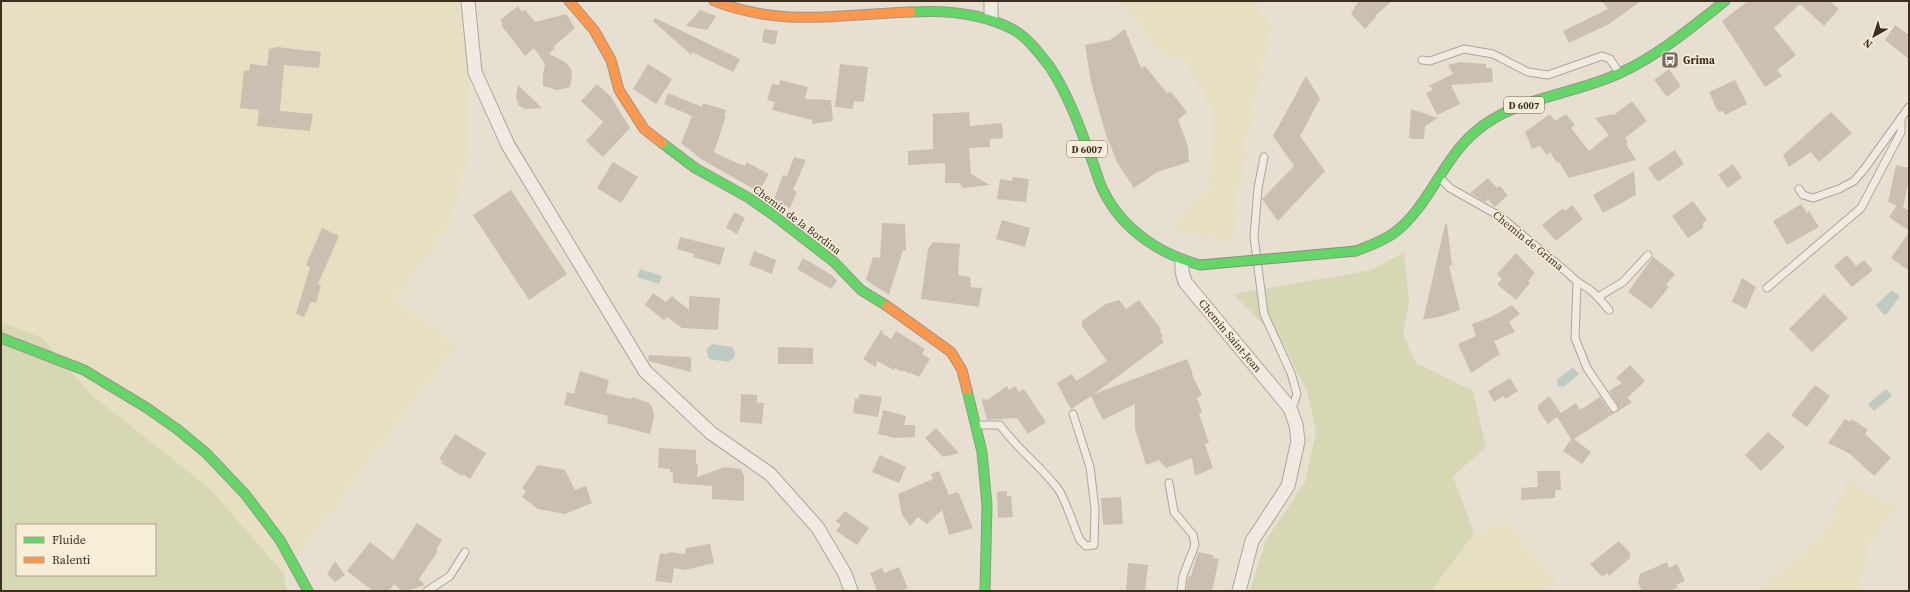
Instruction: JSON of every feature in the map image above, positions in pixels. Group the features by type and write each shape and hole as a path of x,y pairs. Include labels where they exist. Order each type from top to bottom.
{"main road":[{"name":"Chemin de la Bordina","path":"569,1 594,30 611,60 619,90 644,129 695,168 749,198 772,214 834,262 861,290 900,315 950,352 962,370 977,425 987,504 985,591"},
{"name":"D 6007","path":"714,1 744,11 772,17 801,19 825,18 917,7 957,4 991,17 1014,29 1034,45 1060,80 1105,194 1120,216 1139,236 1160,251 1182,261 1200,264 1326,256 1356,251 1378,242 1398,229 1418,206 1453,154 1477,130 1505,113 1540,98 1604,80 1620,73 1659,51 1725,1"},
{"path":"1,338 41,352 84,370 147,408 177,429 206,453 245,494 280,540 308,591"}],"street":[{"path":"468,1 475,72 508,145 645,371 711,433 770,474 818,528 845,574 851,591"},
{"path":"991,1 991,17"},
{"name":"Chemin Saint-Jean","path":"1182,261 1182,272 1185,282 1290,408 1296,425 1298,442 1288,486 1252,541 1239,591"}],"lane":[{"path":"1422,60 1430,61 1464,49 1493,54 1528,72 1548,75 1602,56 1610,59 1620,73"},
{"path":"1799,189 1803,195 1813,198 1839,190 1854,181 1909,107"},
{"path":"1767,288 1861,208 1901,132 1901,118"},
{"path":"1264,157 1258,188 1254,237 1264,314 1291,373 1297,394 1294,403 1290,408"},
{"name":"Chemin de Grima","path":"1438,176 1450,188 1501,217 1569,274 1576,283 1588,288 1609,310"},
{"path":"1598,297 1623,282 1648,255"},
{"path":"1576,283 1574,338 1587,368 1614,408"},
{"path":"977,425 1000,425 1015,445 1036,463 1059,490 1080,540 1086,546 1094,545 1095,509 1090,468 1073,414"},
{"path":"1169,483 1174,512 1192,535 1194,544 1183,576 1181,591"},
{"path":"427,591 450,576 465,552"}],"shaded area":[{"path":"1,1 469,1 469,150 452,221 396,297 455,347 284,574 209,488 90,394 42,338 1,322"},
{"path":"1120,1 1256,1 1270,31 1248,133 1231,243 1172,229 1211,187 1215,117 1188,62 1165,56"},
{"path":"640,269 662,276 659,284 637,277"},
{"path":"1892,290 1900,296 1887,314 1884,315 1876,305"},
{"path":"712,344 732,347 735,352 734,358 728,362 709,359 706,350"},
{"path":"1573,367 1579,374 1565,386 1559,387 1557,380"},
{"path":"1886,389 1892,396 1874,411 1868,404"},
{"path":"1848,480 1896,509 1868,543 1860,591 1758,591 1824,534"},
{"path":"1509,523 1555,581 1543,591 1431,591 1474,533"}],"green space":[{"path":"1404,252 1409,301 1403,335 1416,363 1473,391 1486,447 1453,476 1474,533 1431,591 1250,591 1266,540 1305,482 1316,432 1308,394 1285,347 1233,294 1372,270"},
{"path":"1,322 42,338 90,394 209,488 284,574 286,591 1,591"}],"building":[{"path":"1392,1 1375,16 1376,17 1365,29 1351,14 1359,2"},
{"path":"1602,1 1641,1 1609,24 1569,43 1563,31 1608,9"},
{"path":"1748,1 1829,1 1839,9 1824,26 1800,4 1774,28 1796,55 1777,70 1782,76 1765,87 1722,21"},
{"path":"518,6 522,12 525,10 535,22 566,14 575,28 554,46 555,48 549,54 565,62 570,67 572,74 570,87 557,90 543,86 545,64 534,48 525,56 501,25 503,24 500,20"},
{"path":"700,10 716,16 707,30 686,26"},
{"path":"655,18 740,59 733,72 692,52 691,55 653,21"},
{"path":"1895,25 1909,35 1909,59 1885,40"},
{"path":"764,29 778,31 775,45 762,42"},
{"path":"1125,29 1141,68 1145,66 1167,93 1171,92 1187,112 1178,120 1188,146 1189,162 1157,172 1134,188 1118,164 1106,135 1091,82 1085,45 1110,40"},
{"path":"277,47 321,52 319,68 284,65 280,111 313,114 310,131 257,126 259,110 240,108 244,70 249,71 250,64 267,66 269,49"},
{"path":"1460,62 1486,64 1486,68 1492,68 1493,82 1451,85 1460,104 1437,115 1426,93 1433,90 1428,86 1453,74 1448,65"},
{"path":"648,64 672,79 656,104 633,89"},
{"path":"840,64 868,67 864,102 854,101 853,109 835,107"},
{"path":"1669,69 1681,86 1667,97 1654,80"},
{"path":"1306,76 1320,99 1300,136 1325,171 1278,221 1262,199 1294,166 1273,136"},
{"path":"780,80 808,87 805,99 831,100 833,121 812,124 812,120 772,110 775,102 767,100 772,84 779,85"},
{"path":"1735,80 1747,104 1725,115 1723,111 1719,112 1716,108 1709,92"},
{"path":"597,84 611,97 630,128 603,157 586,141 603,122 581,101"},
{"path":"518,85 542,108 525,109 519,106 516,98"},
{"path":"668,93 702,107 703,103 726,110 724,115 726,116 714,152 745,166 746,162 769,174 759,192 701,159 681,143 692,116 664,104"},
{"path":"1632,101 1647,121 1625,138 1628,142 1626,144 1636,160 1569,178 1559,162 1557,163 1550,152 1547,155 1540,146 1532,149 1525,132 1550,114 1555,121 1566,114 1575,125 1571,128 1589,151 1609,135 1595,118 1614,115"},
{"path":"1411,109 1438,118 1425,126 1424,139 1409,138"},
{"path":"969,112 970,126 1002,123 1003,138 990,139 990,147 969,148 971,174 990,185 963,188 959,183 945,183 945,163 908,165 908,151 933,149 933,114"},
{"path":"1831,112 1852,133 1819,162 1811,152 1789,167 1783,155"},
{"path":"1675,150 1684,164 1658,182 1648,168"},
{"path":"794,157 806,160 793,190 797,192 790,208 774,199 783,175 787,176"},
{"path":"613,162 638,177 621,203 597,188"},
{"path":"1733,164 1742,178 1728,188 1718,175"},
{"path":"1896,165 1909,168 1909,179 1903,208 1888,202"},
{"path":"1634,171 1636,195 1603,213 1593,195"},
{"path":"1013,177 1029,179 1026,202 997,199 1000,179 1012,181"},
{"path":"1488,178 1497,188 1500,186 1508,195 1495,207 1488,199 1485,202 1470,193"},
{"path":"511,190 567,274 529,300 473,215"},
{"path":"1693,201 1707,220 1703,223 1703,228 1688,238 1672,216"},
{"path":"1801,204 1807,213 1809,211 1819,227 1787,245 1773,221"},
{"path":"1572,205 1583,219 1556,241 1542,225 1563,208 1565,211"},
{"path":"1897,205 1909,210 1909,231 1889,217"},
{"path":"734,212 745,218 737,234 726,228"},
{"path":"1002,220 1030,228 1025,247 996,239"},
{"path":"882,223 905,224 906,251 903,250 889,295 866,280 873,257 880,258"},
{"path":"1445,224 1447,224 1452,265 1449,266 1460,310 1423,320"},
{"path":"322,228 339,236 318,284 321,285 316,303 311,302 304,317 296,314 310,267 306,265"},
{"path":"1909,232 1909,271 1891,258"},
{"path":"680,237 725,248 720,265 693,257 694,254 677,249"},
{"path":"933,242 960,244 958,275 970,277 971,287 982,288 979,307 921,299 928,249"},
{"path":"754,251 776,260 772,274 749,265"},
{"path":"1516,253 1535,273 1528,281 1530,283 1516,300 1497,284 1502,279 1497,274"},
{"path":"1847,255 1856,266 1864,260 1873,270 1852,287 1834,266"},
{"path":"1653,257 1675,274 1666,285 1669,287 1651,309 1628,292"},
{"path":"803,258 832,275 837,281 831,289 797,269"},
{"path":"1742,278 1756,287 1746,309 1732,302"},
{"path":"653,293 666,302 672,296 689,310 689,296 720,298 718,330 682,328 667,317 664,320 645,305"},
{"path":"1824,294 1848,318 1812,352 1789,329"},
{"path":"1119,300 1126,309 1139,300 1161,329 1159,330 1163,336 1161,338 1164,342 1094,394 1187,359 1193,374 1192,375 1202,395 1197,398 1202,412 1199,414 1209,443 1205,444 1213,468 1195,476 1192,458 1166,468 1159,460 1146,465 1135,429 1135,404 1103,420 1091,396 1071,409 1057,383 1072,374 1076,381 1107,361 1082,326 1082,321 1106,304"},
{"path":"1512,305 1520,314 1509,322 1515,332 1494,341 1500,354 1471,373 1458,344 1476,336 1472,324 1491,317"},
{"path":"882,329 883,334 891,339 896,331 925,349 922,354 930,359 919,377 903,370 902,372 895,368 894,370 877,361 876,367 863,359"},
{"path":"778,347 813,348 813,364 778,364"},
{"path":"649,355 691,357 691,372 648,361"},
{"path":"1630,365 1645,381 1627,398 1632,402 1617,412 1618,406 1609,391 1622,383 1616,378"},
{"path":"580,371 609,380 606,393 631,399 632,397 649,403 652,407 654,416 650,434 607,423 608,416 564,405 567,392 574,394"},
{"path":"1510,378 1518,391 1505,399 1504,396 1494,402 1488,391"},
{"path":"1815,385 1830,396 1807,427 1791,415"},
{"path":"1007,386 1009,390 1015,386 1019,392 1024,389 1046,422 1028,434 1017,418 987,420 982,401 983,398 987,400"},
{"path":"741,394 757,395 757,403 764,403 762,424 740,422"},
{"path":"860,394 882,397 878,417 853,413 855,398 858,399"},
{"path":"1549,396 1561,413 1576,403 1580,410 1600,397 1610,411 1616,412 1574,439 1591,452 1582,464 1563,451 1571,439 1557,417 1548,424 1538,410 1538,405"},
{"path":"883,410 906,416 904,425 915,425 915,437 895,438 878,434"},
{"path":"1845,419 1850,422 1852,419 1868,430 1865,434 1891,458 1874,476 1850,454 1828,443"},
{"path":"936,428 959,453 943,457 925,438"},
{"path":"1768,432 1785,447 1761,471 1745,455"},
{"path":"455,434 486,453 470,479 463,474 462,476 441,463 443,461 439,459"},
{"path":"659,448 696,450 696,464 698,464 697,477 725,467 741,469 744,476 744,501 712,499 712,486 673,483 673,473 670,472 670,469 658,468"},
{"path":"880,455 906,467 899,483 872,472"},
{"path":"538,465 565,470 575,490 586,486 592,503 565,514 538,509 522,497 526,491 522,488"},
{"path":"939,471 949,495 957,492 959,494 973,528 949,535 942,510 927,524 918,517 910,526 902,515 898,494 933,479 931,474"},
{"path":"1537,471 1560,471 1561,490 1555,490 1555,498 1521,500 1521,488 1538,487"},
{"path":"1007,491 1007,496 1011,496 1013,517 998,518 997,492"},
{"path":"1121,497 1123,524 1103,525 1101,498"},
{"path":"845,511 869,528 857,545 836,531 841,525 836,521"},
{"path":"417,523 442,540 436,550 438,551 419,579 425,585 402,591 394,584 389,591 373,591 347,571 370,542 393,560"},
{"path":"1619,541 1630,553 1630,558 1609,576 1607,573 1602,577 1590,564"},
{"path":"710,544 714,563 685,570 674,568 672,583 655,581 660,553 668,554 669,552 685,554 686,548"},
{"path":"1198,552 1213,555 1213,558 1219,559 1212,591 1186,591 1188,577 1191,576"},
{"path":"335,561 345,575 335,582 327,574"},
{"path":"1667,562 1669,568 1677,564 1685,581 1676,585 1678,587 1670,591 1642,591 1638,582 1640,574"},
{"path":"1128,563 1148,565 1145,591 1126,591"},
{"path":"899,567 908,588 900,591 877,591 870,573 882,568 884,573"}],"traffic: fast":[{"path":"1356,251 1376,243 1394,233 1406,223 1426,197 1463,143 1491,120 1526,104 1584,87 1634,66 1675,40 1725,1"},
{"path":"911,12 950,12 977,16 1002,24 1024,37 1034,47 1057,78 1069,101 1102,189 1121,218 1144,239 1157,247 1200,265"},
{"path":"662,143 695,168 749,198 772,214 834,262 861,290 887,306"},
{"path":"1200,265 1356,251"},
{"path":"1,338 84,370 147,408 177,429 206,453 245,494 280,540 308,591"},
{"path":"967,390 982,452 987,505 985,591"}],"traffic: slow":[{"path":"569,1 594,30 611,60 619,90 644,129 662,143"},
{"path":"714,1 739,9 788,17 836,17 911,12"},
{"path":"887,306 951,352 962,370 967,390"}],"place":[{"name":"Grima","path":"1670,60"}]}
